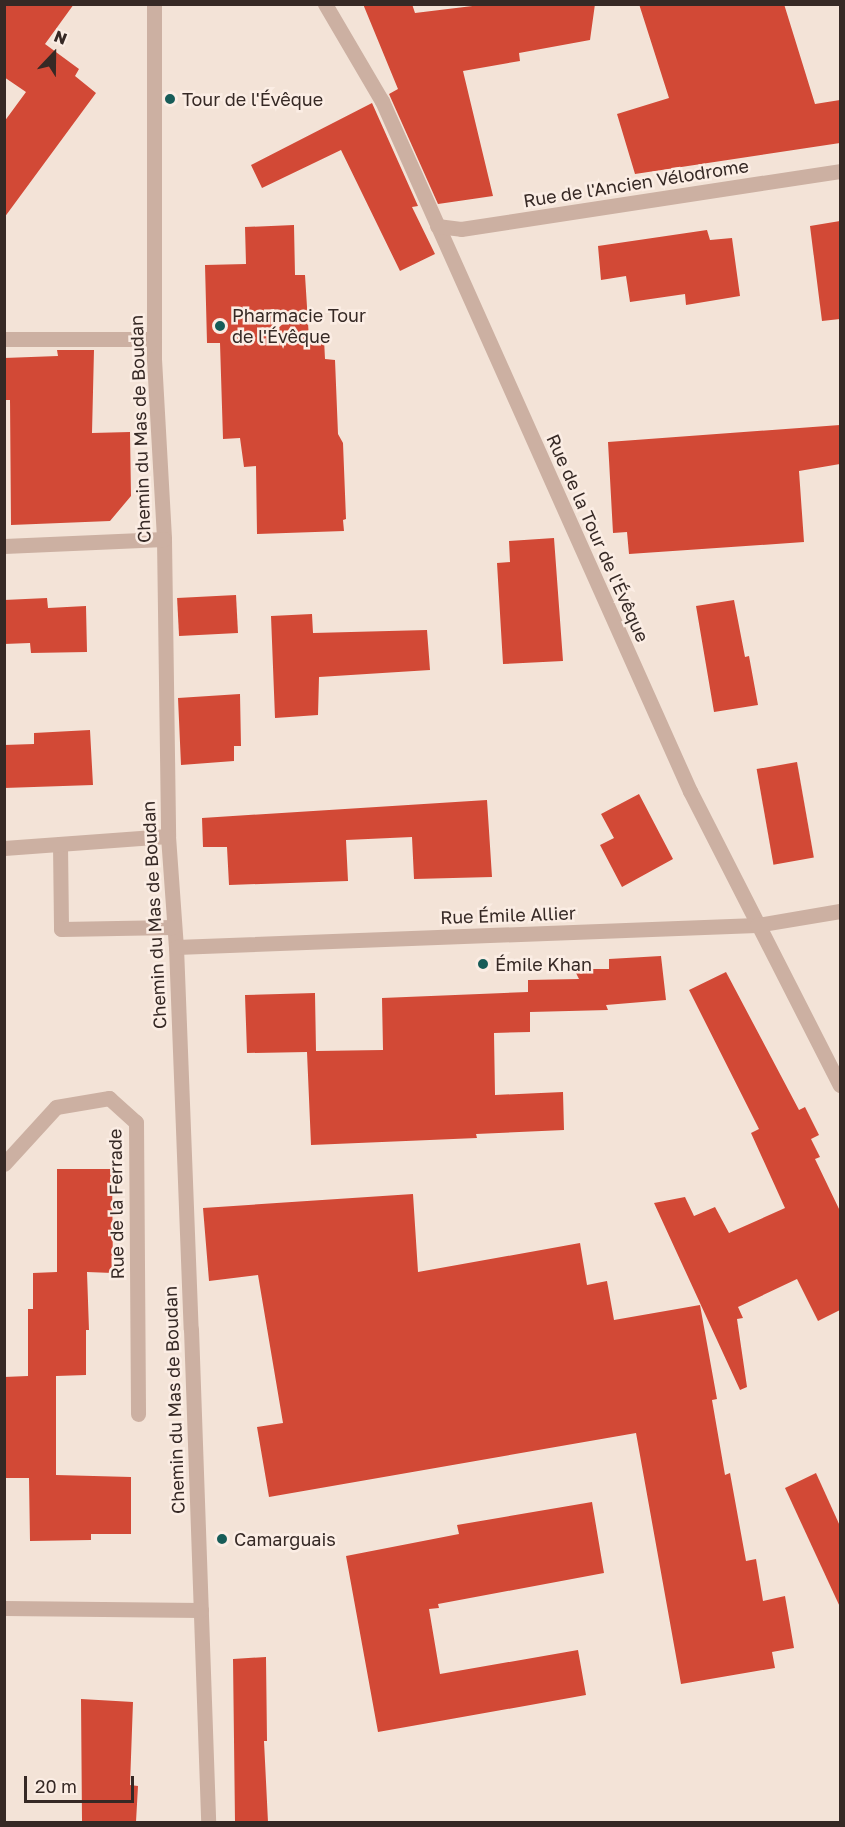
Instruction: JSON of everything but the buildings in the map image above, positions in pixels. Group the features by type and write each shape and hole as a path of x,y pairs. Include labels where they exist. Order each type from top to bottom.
{"street":[{"name":"Chemin du Mas de Boudan","path":"154,4 154,339 164,538 168,836 176,947 208,1822"},
{"name":"Rue de la Tour de l'Évêque","path":"325,4 382,101 685,780 840,1085"},
{"name":"Rue de l'Ancien Vélodrome","path":"437,226 461,229 840,171"},
{"path":"4,339 154,339"},
{"path":"4,546 164,538"},
{"path":"4,848 168,836"},
{"path":"60,844 62,929 174,927"},
{"name":"Rue Émile Allier","path":"176,947 757,925 840,911"},
{"name":"Rue de la Ferrade","path":"4,1164 56,1107 109,1098 136,1122 138,1414"},
{"path":"4,1608 201,1610"}],"place":[{"name":"Tour de l'Évêque","path":"170,99"},
{"name":"Pharmacie Tour de l'Évêque","path":"220,326"},
{"name":"Émile Khan","path":"483,964"},
{"name":"Camarguais","path":"222,1539"}]}
